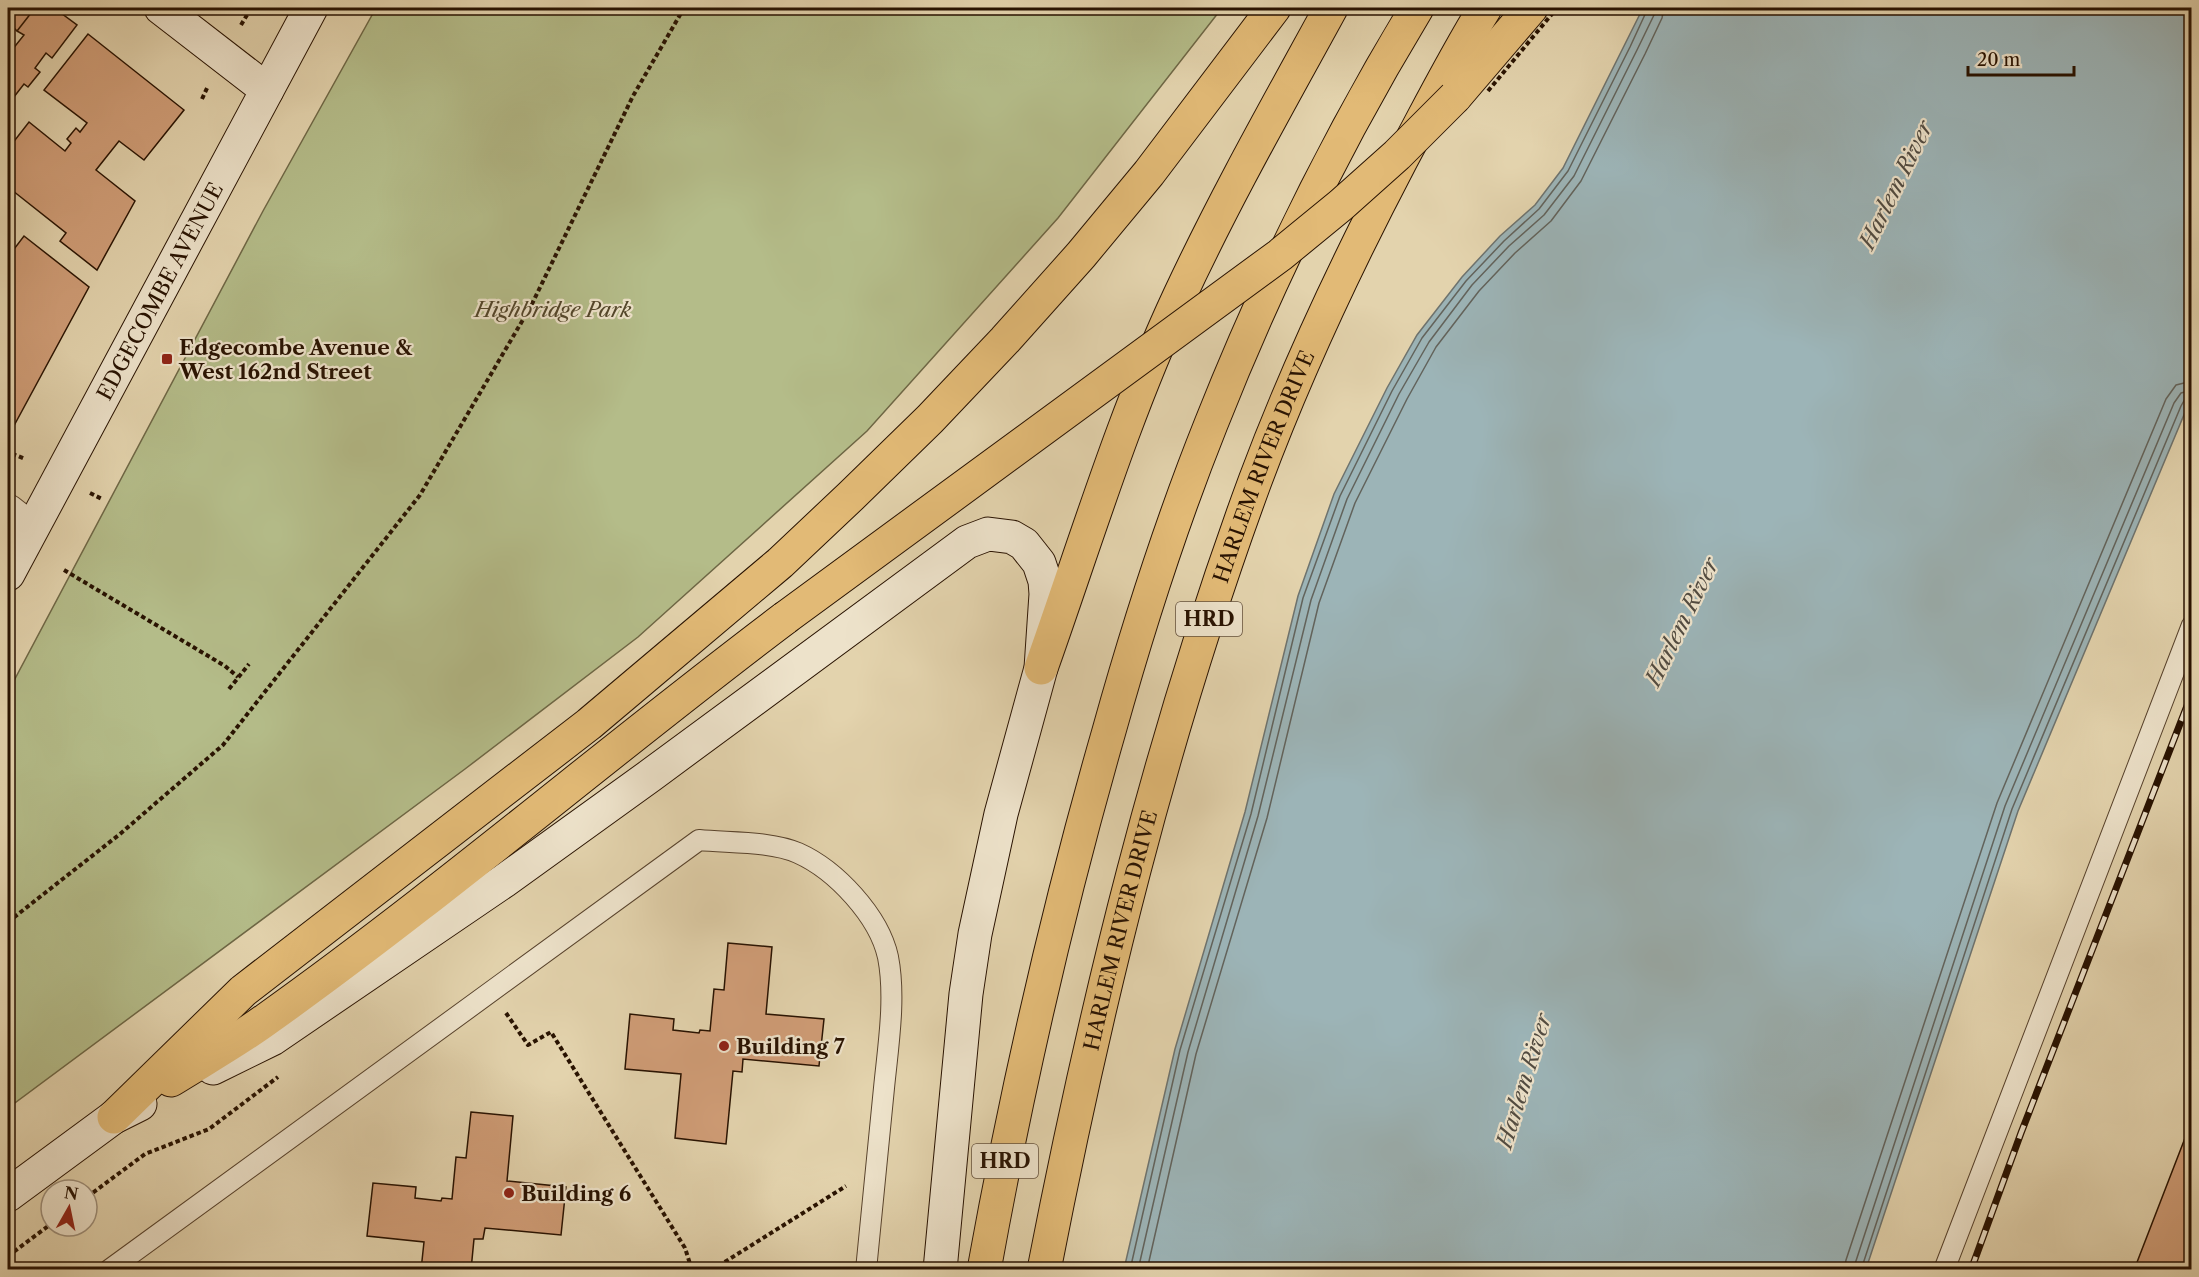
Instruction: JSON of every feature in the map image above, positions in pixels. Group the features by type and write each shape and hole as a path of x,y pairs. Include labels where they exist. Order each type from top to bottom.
{"highway":[{"path":"114,1117 243,991 589,724 771,570 851,496 930,419 1081,255 1149,172 1274,8"},
{"path":"1041,668 1113,460 1179,297 1242,172 1331,8"},
{"name":"HRD","path":"984,1269 1000,1181 1057,926 1093,786 1165,548 1234,367 1288,249 1339,144 1418,8"},
{"name":"HARLEM RIVER DRIVE","path":"1044,1269 1078,1107 1138,854 1212,607 1255,482 1305,361 1358,244 1448,71 1485,8"},
{"path":"114,1117 266,1021 418,907 666,709 786,618 1208,310 1332,212 1397,155 1455,97 1531,8"}],"main road":[{"path":"160,8 267,90"},
{"name":"EDGECOMBE AVENUE","path":"8,574 19,520 267,90 311,8"},
{"path":"8,1195 114,1117 273,1039 575,831 957,549 976,537 988,534 1012,537 1024,544 1039,563 1045,581 1046,594 1041,668 1001,814 975,934 964,1016 940,1269"}],"lane":[{"path":"1944,1269 2192,625"},
{"path":"109,1269 699,840 779,847 796,852 825,869 853,896 875,927 888,956 890,1029 866,1269"}],"path":[{"path":"8,922 120,834 223,745 420,495 531,306 633,96 684,8"},
{"path":"241,24 247,15"},
{"path":"202,99 210,83"},
{"path":"8,461 13,454 25,459"},
{"path":"64,570 225,666 238,677"},
{"path":"229,689 249,664"},
{"path":"490,992 528,1045 551,1032 685,1248 692,1269"},
{"path":"99,1188 145,1154 209,1129"},
{"path":"712,1269 877,1166"},
{"path":"8,1256 39,1233"},
{"path":"518,1269 518,1266 525,1269"}],"green space":[{"name":"Highbridge Park","path":"376,8 1222,8 1058,218 867,431 638,637 465,769 8,1108 8,692 263,211"}],"water":[{"name":"Harlem River","path":"1643,8 2191,8 2191,398 2018,811 1866,1269 1124,1269 1175,1049 1245,812 1298,596 1334,494 1387,388 1417,335 1462,277 1500,236 1535,205 1563,168"}],"building":[{"path":"8,8 35,8 17,31 12,26 8,32"},
{"path":"35,8 54,8 77,25 52,58 46,53 35,68 40,72 28,87 24,84 10,102 11,109 8,114 8,47 12,50 24,35 17,31"},
{"path":"88,34 184,110 144,160 119,141 96,170 135,201 97,270 60,241 66,233 8,187 8,149 29,122 65,151 71,143 67,139 76,128 80,132 87,123 44,90"},
{"path":"24,236 89,287 10,433 8,431 8,274 10,270 8,257"},
{"name":"Building 7","path":"728,943 772,947 766,1014 824,1019 819,1066 743,1059 742,1072 733,1071 726,1144 675,1138 681,1074 625,1069 630,1014 674,1019 673,1030 699,1033 700,1030 710,1031 714,989 724,990"},
{"name":"Building 6","path":"471,1112 513,1116 507,1181 566,1187 561,1235 485,1228 483,1239 474,1239 471,1270 421,1270 424,1242 367,1236 373,1183 416,1187 415,1198 441,1201 442,1198 452,1199 456,1157 466,1158"},
{"path":"2192,1120 2192,1270 2134,1270"}],"railway":[{"path":"1971,1270 2021,1133 2192,693"}],"place":[{"name":"Edgecombe Avenue & West 162nd Street","path":"167,359"},
{"name":"Building 7","path":"724,1046"},
{"name":"Building 6","path":"509,1193"}]}
